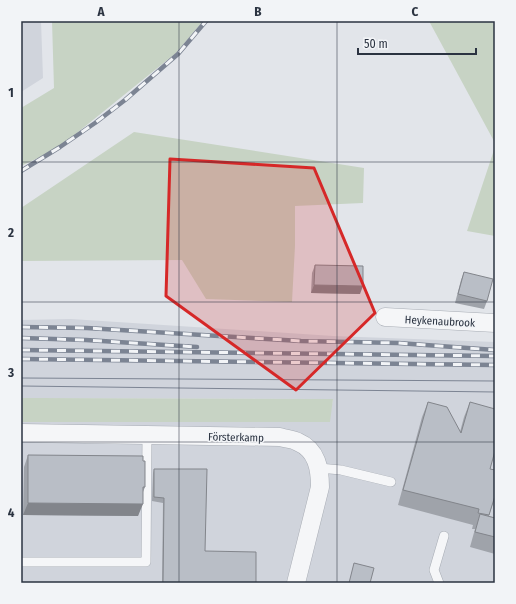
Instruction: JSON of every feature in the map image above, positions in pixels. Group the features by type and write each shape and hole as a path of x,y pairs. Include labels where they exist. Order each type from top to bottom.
{"street":[{"name":"Heykenaubrook","path":"385,317 495,324"},
{"name":"Försterkamp","path":"21,433 280,437 298,442 310,449 319,468 320,487 296,583"}],"lane":[{"path":"21,562 146,562 147,436"},
{"path":"319,468 341,470 391,482"},
{"path":"439,583 434,570 444,536"}],"highlighted area":[{"path":"170,159 314,168 375,313 296,390 166,296"}],"shaded area":[{"path":"21,21 41,21 43,78 21,92"},
{"path":"71,319 333,336 495,342 495,583 21,583 21,422 329,422 333,399 21,398 21,320"}],"green space":[{"path":"52,21 203,21 176,53 57,149 21,166 21,108 54,88"},
{"path":"429,21 492,21 495,28 495,143"},
{"path":"134,132 364,168 363,203 295,206 295,246 292,302 206,299 182,260 21,261 21,208"},
{"path":"495,147 495,236 467,231"},
{"path":"21,398 333,399 330,422 21,422"}],"building":[{"path":"315,265 363,266 363,286 314,285"},
{"path":"464,272 493,279 487,301 458,294"},
{"path":"428,402 447,407 461,433 470,402 495,409 495,451 490,469 495,470 495,496 489,515 478,513 479,509 403,490"},
{"path":"28,455 143,456 143,461 145,461 145,487 143,487 143,504 28,503"},
{"path":"154,469 207,469 205,551 256,552 256,583 163,583 164,498 154,497"},
{"path":"480,514 495,518 495,537 475,532"},
{"path":"354,563 374,568 370,583 349,583"}],"tram line":[{"path":"21,378 495,381"},
{"path":"21,386 495,392"}],"railway":[{"path":"21,171 60,147 125,100 178,54 206,21"},
{"path":"21,327 87,328 301,341 398,343 495,350"},
{"path":"21,338 86,340 197,347"},
{"path":"21,350 495,356"},
{"path":"21,359 495,365"}]}
